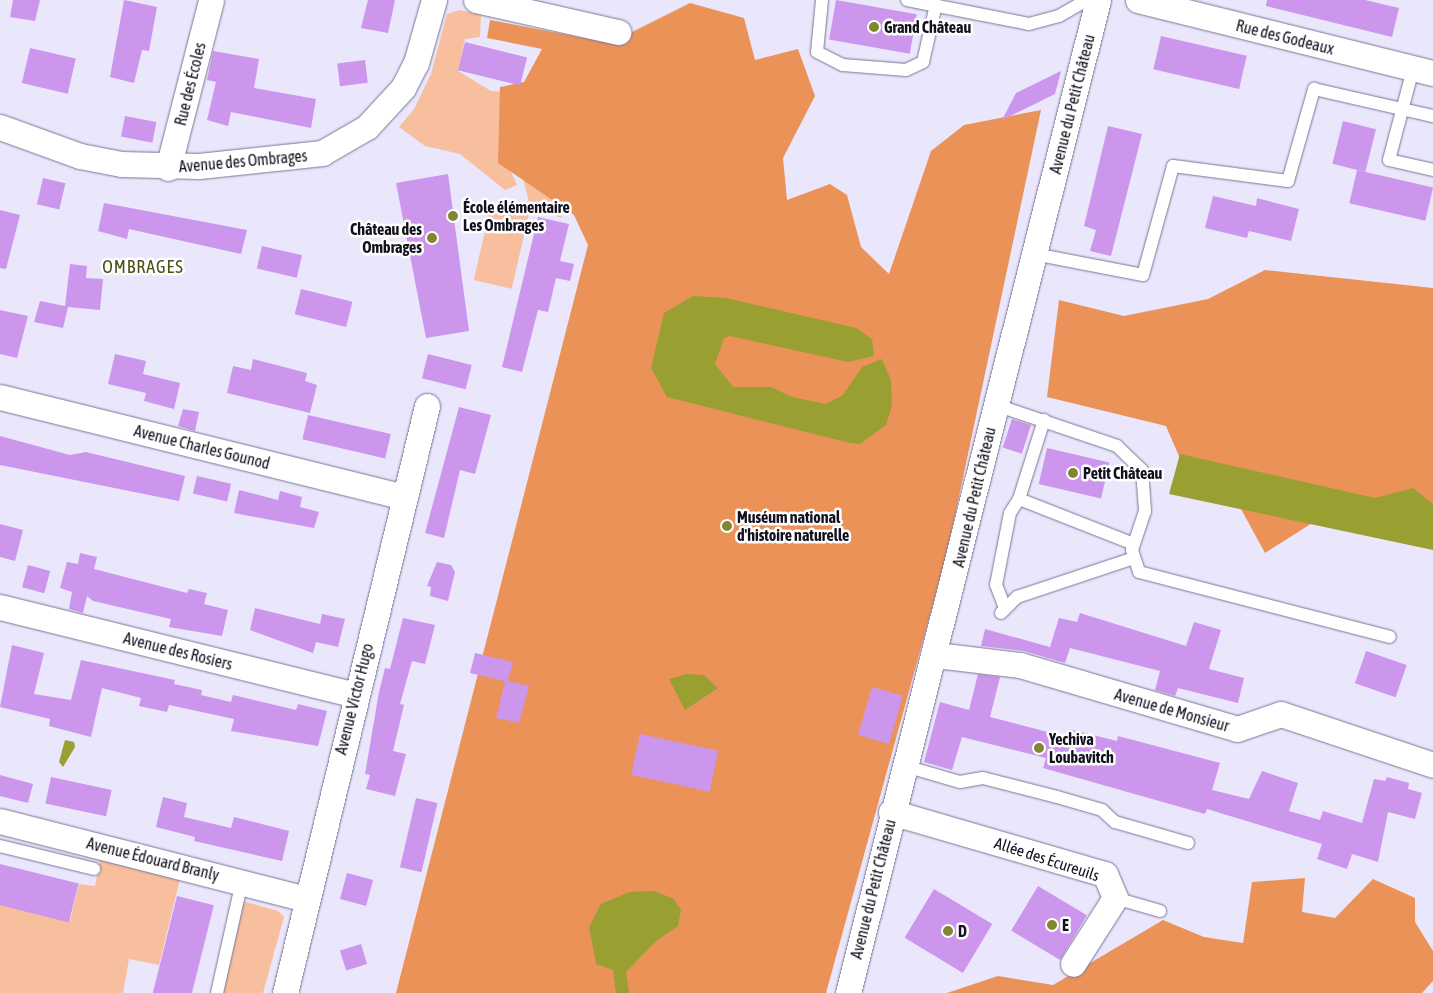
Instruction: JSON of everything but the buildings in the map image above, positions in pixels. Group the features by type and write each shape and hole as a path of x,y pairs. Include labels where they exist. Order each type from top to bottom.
{"street":[{"name":"Rue des Écoles","path":"168,168 211,0"},
{"name":"Avenue des Ombrages","path":"0,127 80,156 168,168 277,160 322,153 347,142 403,88 416,64 434,0"},
{"path":"476,0 618,32"},
{"name":"Avenue du Petit Château","path":"848,993 891,812 936,655 996,405 1098,0"},
{"name":"Rue des Godeaux","path":"1138,0 1423,71"},
{"name":"Avenue Charles Gounod","path":"0,397 403,498"},
{"name":"Avenue Victor Hugo","path":"285,993 355,695 427,406"},
{"name":"Avenue des Rosiers","path":"0,607 355,695"},
{"name":"Avenue de Monsieur","path":"936,655 1020,665 1238,729 1282,714 1433,765"},
{"name":"Allée des Écureuils","path":"891,812 1105,874 1114,898 1073,964"},
{"name":"Avenue Édouard Branly","path":"0,821 242,881 306,899"}],"lane":[{"path":"822,0 817,52 843,65 906,70 923,62 936,5"},
{"path":"907,0 1029,24 1059,16 1087,0"},
{"path":"1423,71 1402,109 1389,160 1433,170"},
{"path":"1034,254 1143,275 1173,166 1288,181 1314,89 1433,116"},
{"path":"996,405 1118,446 1142,470 1145,511 1134,544 1134,558 1139,572 1171,583 1390,637"},
{"path":"1044,420 1019,499 1010,513 996,585 1003,610 1017,598 1134,558"},
{"path":"1019,499 1134,544"},
{"path":"905,766 960,782 983,778 1057,797 1102,810 1114,822 1188,843"},
{"path":"0,846 94,868"},
{"path":"216,993 242,881"},
{"path":"1114,898 1160,911"}],"shaded area":[{"path":"690,3 744,18 755,60 798,49 815,96 783,158 787,200 830,184 847,195 861,247 889,274 931,151 964,125 1041,110 947,553 826,993 396,993 588,245 574,215 498,163 500,87 524,82 542,49 487,38 490,20 610,43"},
{"path":"460,10 481,15 480,37 465,39 458,71 491,91 507,92 504,156 517,185 505,190 460,154 425,146 399,127 414,109 431,74 447,14"},
{"path":"519,160 569,185 561,218 529,203"},
{"path":"491,205 529,214 512,289 474,280"},
{"path":"1265,270 1433,288 1433,543 1317,520 1265,553 1235,498 1191,484 1166,426 1047,397 1059,300 1124,316 1208,299"},
{"path":"693,296 726,298 856,328 872,339 874,356 848,362 730,336 724,338 715,364 733,387 771,387 792,397 826,404 843,395 862,367 882,359 891,380 892,405 886,425 860,444 850,443 667,397 651,368 664,313"},
{"path":"1180,454 1375,498 1413,488 1433,504 1433,550 1169,494"},
{"path":"687,674 704,675 718,688 685,710 669,679"},
{"path":"65,740 74,742 75,747 63,767 59,762"},
{"path":"100,859 180,879 159,965 129,959 123,993 0,993 0,904 70,921 79,884 95,886"},
{"path":"1305,878 1302,912 1335,918 1373,879 1415,898 1415,922 1433,951 1433,981 1422,993 947,993 998,976 1053,985 1163,920 1204,937 1243,943 1252,882"},
{"path":"654,891 674,899 681,910 678,926 656,941 626,972 629,993 616,993 613,970 596,964 589,927 601,904 629,892"},
{"path":"243,901 278,911 284,917 263,993 223,993"}],"place":[{"name":"Grand Château","path":"874,27"},
{"name":"École élémentaire Les Ombrages","path":"453,216"},
{"name":"Château des Ombrages","path":"432,238"},
{"name":"Petit Château","path":"1073,473"},
{"name":"Muséum national d'histoire naturelle","path":"727,526"},
{"name":"Yechiva Loubavitch","path":"1039,748"},
{"name":"E","path":"1052,925"},
{"name":"D","path":"948,931"}],"district":[{"name":"OMBRAGES","path":"143,267"}]}
